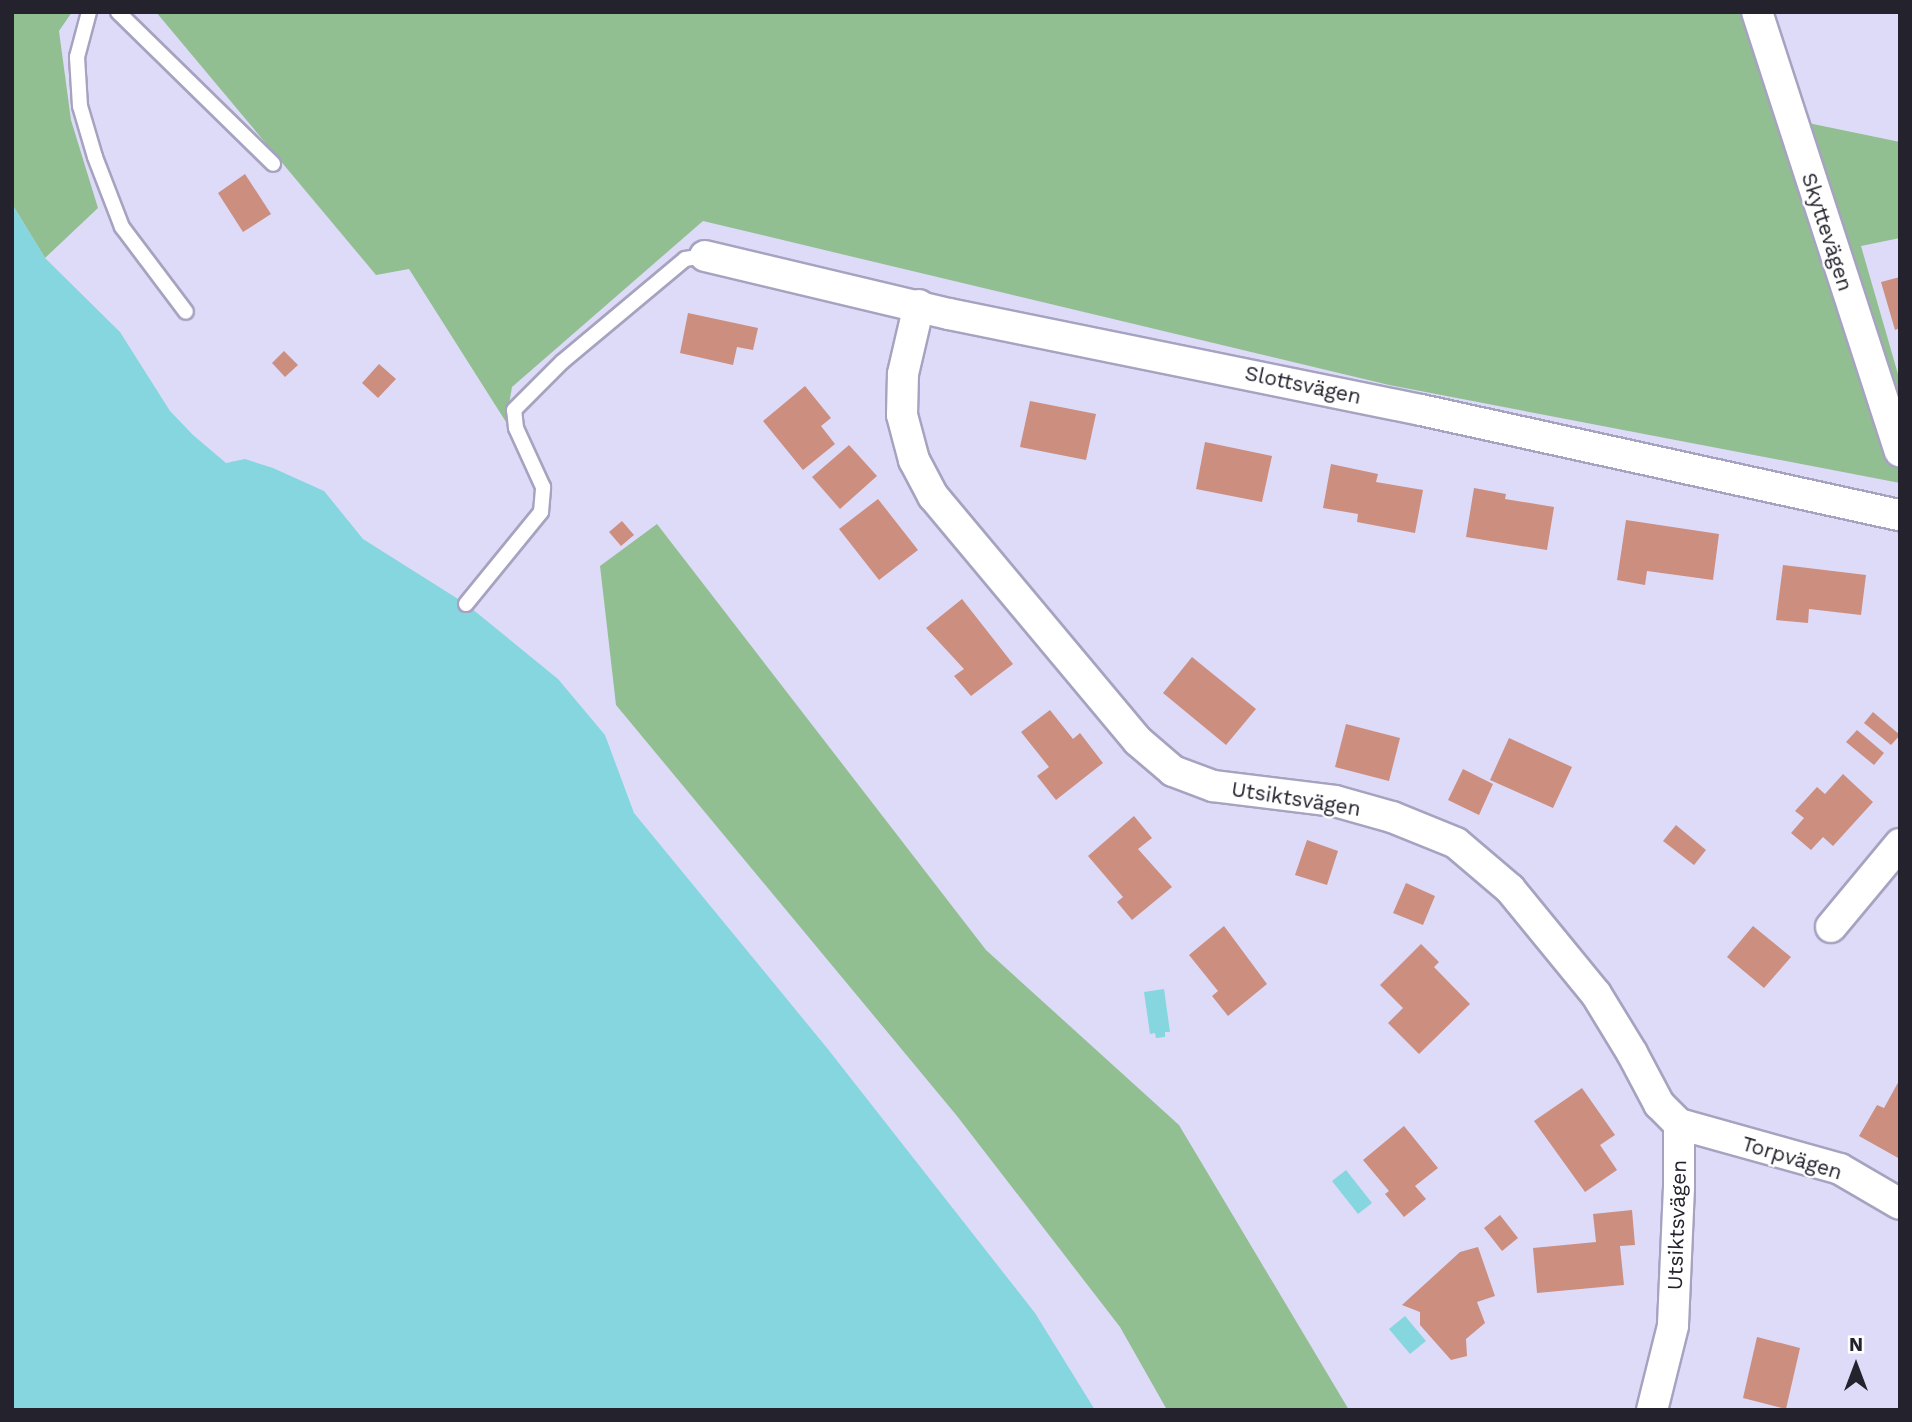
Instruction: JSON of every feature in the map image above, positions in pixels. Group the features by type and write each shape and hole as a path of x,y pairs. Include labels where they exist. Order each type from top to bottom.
{"street":[{"name":"Skyttevägen","path":"1757,12 1900,451"},
{"name":"Slottsvägen","path":"705,256 949,314 1434,413 1900,515"},
{"name":"Utsiktsvägen","path":"919,305 903,374 902,415 914,460 933,496 1138,741 1173,771 1213,786 1335,801 1392,817 1456,843 1510,889 1596,994 1659,1104 1679,1124 1673,1326 1652,1410"},
{"path":"1831,927 1900,844"},
{"name":"Torpvägen","path":"1679,1124 1840,1169 1900,1204"}],"lane":[{"path":"89,12 77,57 80,106 95,157 122,227 186,312"},
{"path":"118,12 273,163"},
{"path":"466,604 541,512 543,487 516,428 514,410 562,362 685,259 705,256"}],"shaded area":[{"path":"12,12 72,12 59,31 71,120 98,208 45,258 12,204"},
{"path":"156,12 1740,12 1774,116 1900,142 1900,238 1861,246 1900,381 1900,483 1389,385 703,221 512,387 506,422 409,269 376,275"},
{"path":"12,204 45,258 120,332 170,411 193,435 226,463 245,459 273,468 324,491 363,539 466,604 558,679 605,735 634,813 827,1048 1035,1313 1095,1410 12,1410"},
{"path":"657,524 986,950 1179,1125 1349,1410 1167,1410 1120,1327 957,1116 616,705 600,566"},
{"path":"1164,989 1170,1032 1165,1032 1165,1037 1156,1038 1155,1033 1150,1034 1144,992"},
{"path":"1346,1170 1372,1203 1358,1214 1332,1181"},
{"path":"1405,1316 1426,1341 1410,1354 1389,1329"}],"building":[{"path":"245,174 271,214 243,232 218,193"},
{"path":"1900,277 1900,328 1895,330 1881,282"},
{"path":"688,313 758,328 753,350 737,347 733,365 680,353"},
{"path":"284,351 298,365 285,377 272,363"},
{"path":"379,364 396,379 378,398 362,383"},
{"path":"805,386 831,418 821,426 835,444 803,470 763,421"},
{"path":"1030,401 1096,414 1086,460 1020,447"},
{"path":"1205,442 1272,456 1262,502 1196,489"},
{"path":"849,445 877,476 840,509 812,477"},
{"path":"1331,464 1378,474 1376,482 1423,490 1415,533 1357,522 1358,514 1323,508"},
{"path":"1474,488 1506,494 1505,499 1554,507 1547,550 1466,537"},
{"path":"878,499 918,550 879,580 839,529"},
{"path":"1626,520 1719,534 1713,580 1647,571 1645,585 1617,580"},
{"path":"622,521 634,535 621,546 609,532"},
{"path":"1783,565 1866,575 1861,615 1809,609 1808,623 1776,620"},
{"path":"962,599 1013,664 971,696 954,676 964,669 926,628"},
{"path":"1192,657 1256,709 1226,745 1163,693"},
{"path":"1050,710 1073,739 1080,733 1103,763 1056,800 1037,776 1049,767 1021,732"},
{"path":"1873,712 1900,735 1891,745 1864,723"},
{"path":"1346,724 1400,738 1389,781 1335,767"},
{"path":"1857,730 1884,753 1874,765 1846,742"},
{"path":"1509,738 1572,767 1553,808 1490,780"},
{"path":"1463,769 1493,784 1479,815 1448,800"},
{"path":"1843,774 1873,802 1833,846 1823,837 1811,850 1791,833 1804,818 1795,811 1817,787 1825,794"},
{"path":"1134,816 1152,838 1138,849 1172,887 1132,920 1117,902 1123,897 1088,856"},
{"path":"1676,825 1706,850 1694,865 1663,841"},
{"path":"1307,840 1338,851 1327,885 1295,875"},
{"path":"1406,883 1435,896 1423,925 1393,913"},
{"path":"1224,926 1267,984 1228,1016 1212,996 1218,991 1189,955"},
{"path":"1753,926 1791,957 1764,988 1727,957"},
{"path":"1421,944 1439,962 1434,967 1470,1004 1419,1054 1388,1023 1403,1008 1380,985"},
{"path":"1900,1079 1900,1159 1859,1136 1877,1105 1884,1108"},
{"path":"1582,1088 1615,1135 1600,1145 1617,1170 1585,1192 1534,1121"},
{"path":"1404,1126 1438,1168 1415,1186 1426,1199 1404,1217 1385,1194 1389,1191 1363,1160"},
{"path":"1632,1210 1635,1245 1620,1246 1624,1285 1537,1293 1533,1248 1596,1242 1593,1214"},
{"path":"1500,1215 1518,1238 1502,1251 1484,1228"},
{"path":"1478,1247 1495,1296 1477,1302 1485,1323 1466,1339 1467,1356 1451,1360 1420,1325 1420,1312 1402,1305 1460,1252"},
{"path":"1757,1337 1800,1348 1786,1409 1743,1398"}]}
